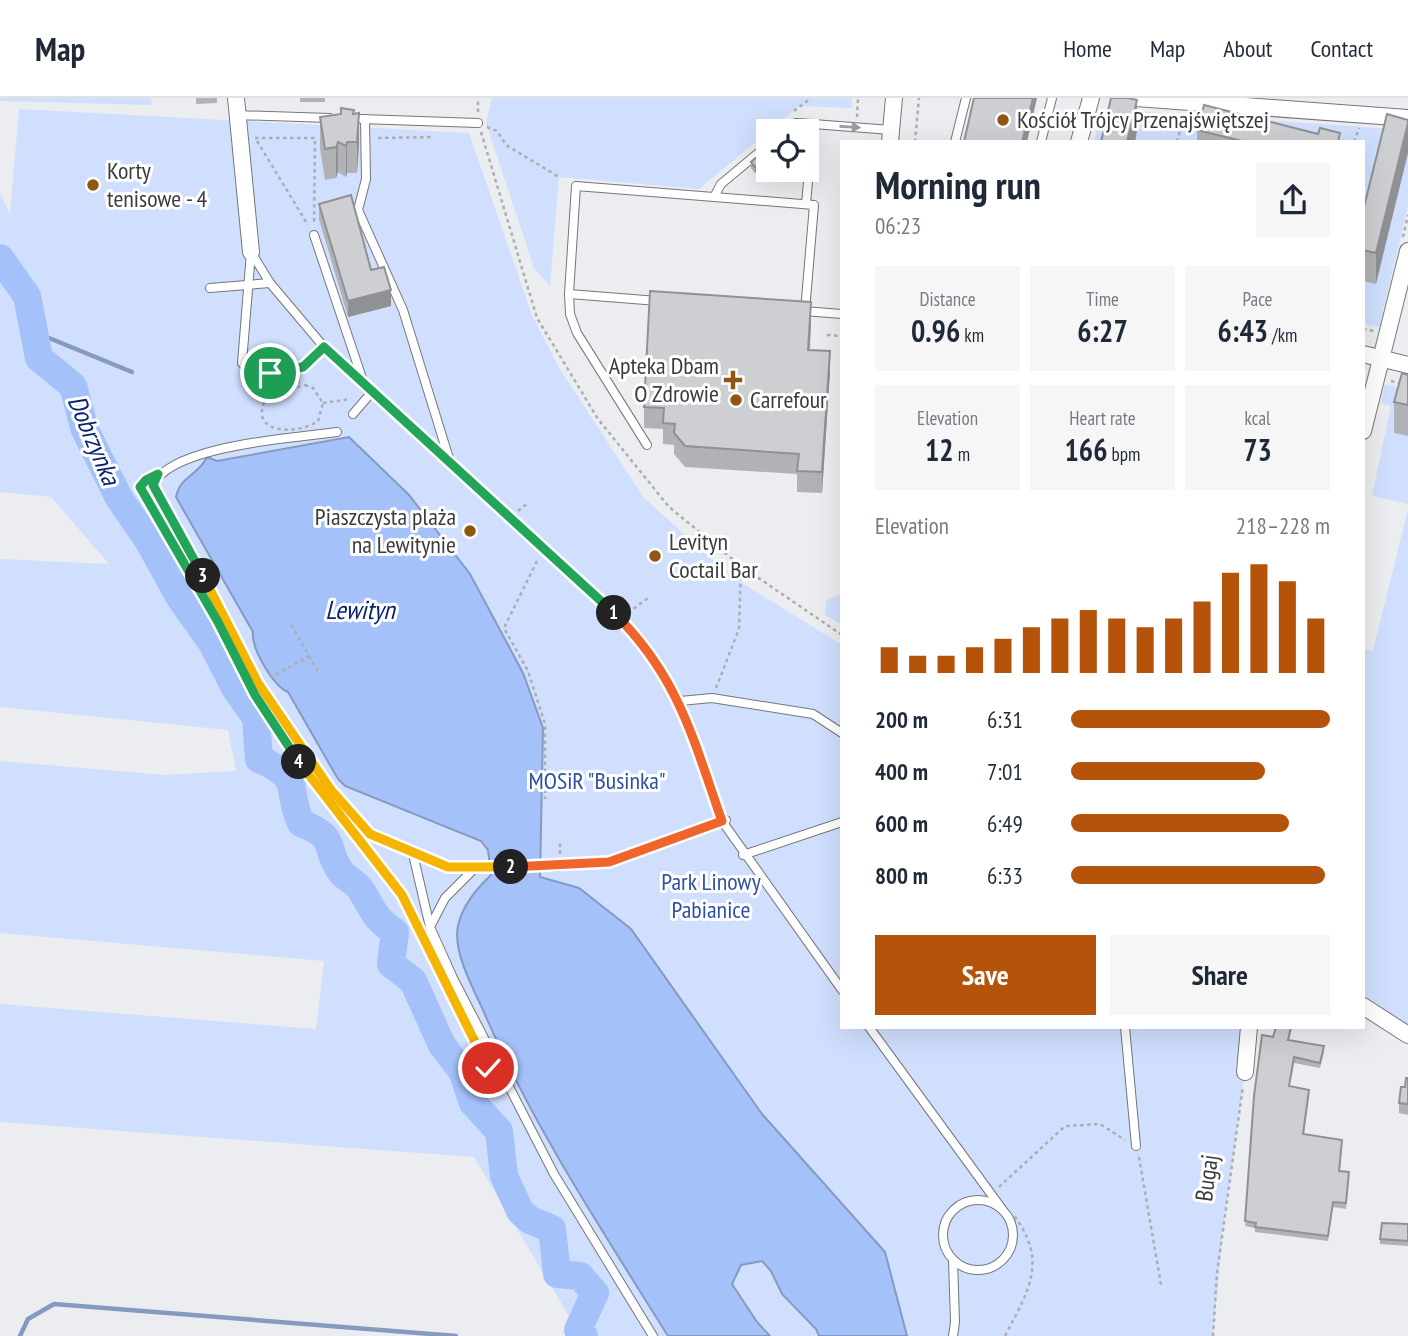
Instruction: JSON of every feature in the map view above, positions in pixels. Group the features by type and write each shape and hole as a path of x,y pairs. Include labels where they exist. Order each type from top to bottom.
{"street":[{"path":"891,136 894,98"},
{"path":"1080,140 1091,98"},
{"path":"1136,98 1408,118"},
{"path":"235,106 251,252"},
{"path":"1365,422 1408,251"},
{"path":"1365,354 1408,365"},
{"path":"1365,1007 1408,1035"},
{"path":"1245,1072 1249,1029"}],"lane":[{"path":"956,140 966,98"},
{"path":"1042,140 1052,98"},
{"path":"235,106 340,118"},
{"path":"353,118 478,122"},
{"path":"365,119 366,179 358,210 403,310 451,465"},
{"path":"819,125 891,136"},
{"path":"714,197 727,179 756,155"},
{"path":"727,179 743,173 756,163"},
{"path":"806,204 808,182"},
{"path":"647,446 577,333 570,314 576,186 814,205 805,312"},
{"path":"314,235 368,392"},
{"path":"251,252 270,283 324,347 368,392 543,548 647,648 680,701 724,821 743,855 840,987"},
{"path":"251,252 242,363 245,367 270,373 303,367 324,347"},
{"path":"210,288 270,283"},
{"path":"569,294 672,302"},
{"path":"795,311 840,314"},
{"path":"353,414 368,392"},
{"path":"337,432 201,452 158,474 153,485 226,617 258,683 331,790 370,834 448,867 552,867 609,862 724,821"},
{"path":"680,701 712,698 813,714 840,732"},
{"path":"743,855 840,823"},
{"path":"413,854 430,927 512,1097 554,1174 653,1336"},
{"path":"430,927 445,898 476,867"},
{"path":"870,1029 1009,1219 1012,1243 998,1263 975,1270 953,1260"},
{"path":"1125,1029 1136,1146"},
{"path":"953,1336 956,1322 953,1260 943,1241 946,1219 952,1210 971,1200 982,1200 1002,1209"}],"path":[{"path":"915,140 919,98"},
{"path":"1178,140 1185,110"},
{"path":"478,122 497,131 506,145 559,177"},
{"path":"1355,140 1360,124"},
{"path":"255,138 315,138 314,235 307,224 255,138"},
{"path":"827,335 840,336"},
{"path":"305,385 313,388 323,403 318,421 297,429 272,428 265,422 262,413 268,395 305,385"},
{"path":"323,403 368,392"},
{"path":"255,412 262,413"},
{"path":"543,548 504,628 528,671 545,724 545,799"},
{"path":"712,698 739,629 741,566"},
{"path":"630,621 625,616 648,598"},
{"path":"291,624 318,672"},
{"path":"272,677 309,656"},
{"path":"361,842 402,895 419,929"},
{"name":"Bugaj","path":"1213,1336 1217,1273 1245,1072"},
{"path":"990,1194 1066,1126 1100,1124 1136,1146 1161,1285"},
{"path":"1005,1336 1034,1266"}],"green space":[{"path":"0,98 151,98 152,105 0,101"},
{"path":"492,98 852,98 852,108 799,106 783,119 756,119 756,142 699,189 559,177 550,286 534,268 486,123"},
{"name":"MOSiR \"Businka\"","path":"19,109 469,133 532,315 558,366 644,498 731,576 840,644 840,1029 1241,1029 1245,1072 1223,1229 1213,1336 581,1336 474,1157 0,1122 0,1004 316,1029 324,961 0,933 0,761 164,775 236,771 228,730 0,707 0,559 109,564 51,497 0,492 0,193 10,214"},
{"path":"1106,109 1408,130 1408,207 1379,327 1365,324 1365,140 1094,140 1101,113"},
{"path":"1385,384 1408,390 1408,504 1372,496 1391,406 1381,403"},
{"path":"1408,509 1408,1028 1365,997 1365,649 1373,651"},
{"path":"840,594 840,624 825,615 826,601"}],"water":[{"name":"Lewityn","path":"349,437 409,495 470,574 523,673 543,728 540,877 579,888 631,929 762,1114 885,1252 907,1336 819,1336 816,1329 782,1294 771,1271 762,1261 741,1265 732,1284 757,1322 770,1336 668,1336 618,1257 523,1095 463,963 458,944 458,926 468,902 491,875 488,850 481,841 345,786 338,779 288,692 264,666 253,639 253,632 176,497 181,484 207,457 217,461"}],"building":[{"name":"Kościół Trójcy Przenajświętszej","path":"974,98 1033,98 1022,140 964,140"},
{"path":"1111,98 1137,100 1127,140 1101,140"},
{"path":"1204,105 1318,134 1320,128 1340,133 1338,140 1238,140 1197,130"},
{"path":"341,108 354,110 353,114 359,113 357,142 347,142 346,146 338,142 336,147 325,149 320,117 341,114"},
{"path":"1387,114 1408,120 1376,253 1365,250 1365,203"},
{"path":"351,195 371,270 384,267 391,290 348,301 319,204"},
{"name":"Carrefour","path":"650,291 811,302 808,350 830,351 822,472 797,471 799,454 685,446 674,433 675,424 663,423 664,408 644,407"},
{"path":"299,365 300,373 277,377 275,369"},
{"path":"1402,373 1408,375 1408,405 1394,402"},
{"path":"1275,1029 1291,1029 1288,1040 1324,1046 1320,1063 1294,1057 1289,1086 1309,1090 1303,1134 1342,1140 1339,1171 1349,1172 1346,1203 1333,1202 1328,1236 1255,1227 1256,1223 1245,1221 1254,1096 1262,1035 1273,1037"},
{"path":"1406,1078 1408,1104 1399,1103 1401,1087 1405,1087"},
{"path":"1382,1223 1408,1224 1408,1241 1380,1239"}],"waterway":[{"name":"Dobrzynka","path":"0,258 27,296 39,358 73,386 85,430 119,498 148,540 180,598 212,643 235,688 256,718 259,759 288,778 301,823 326,838 341,872 359,887 378,918 395,932 391,964 413,981 442,1045 462,1071 473,1103 499,1131 504,1176 520,1211 530,1220 552,1229 557,1274 580,1276 595,1293 578,1330 584,1336"},
{"path":"32,331 132,372"},
{"path":"20,1336 28,1319 54,1304 456,1336"},
{"path":"571,1336 578,1330"}],"place":[{"name":"Kościół Trójcy Przenajświętszej","path":"1003,120"},
{"name":"Korty tenisowe - 4","path":"93,185"},
{"name":"Apteka Dbam O Zdrowie","path":"733,380"},
{"name":"Carrefour","path":"736,400"},
{"name":"Piaszczysta plaża na Lewitynie","path":"470,531"},
{"name":"Levityn Coctail Bar","path":"655,556"}],"route":[{"path":"270,373 303,367 324,347 620,620 647,648 680,701 722,821 609,862 552,867 448,867 370,834 331,790 258,683 226,617 153,485 158,474 146,480 140,487 218,622 255,695 314,782 402,895 488,1068"}],"park label":[{"name":"Park Linowy Pabianice","path":"711,896"}]}
